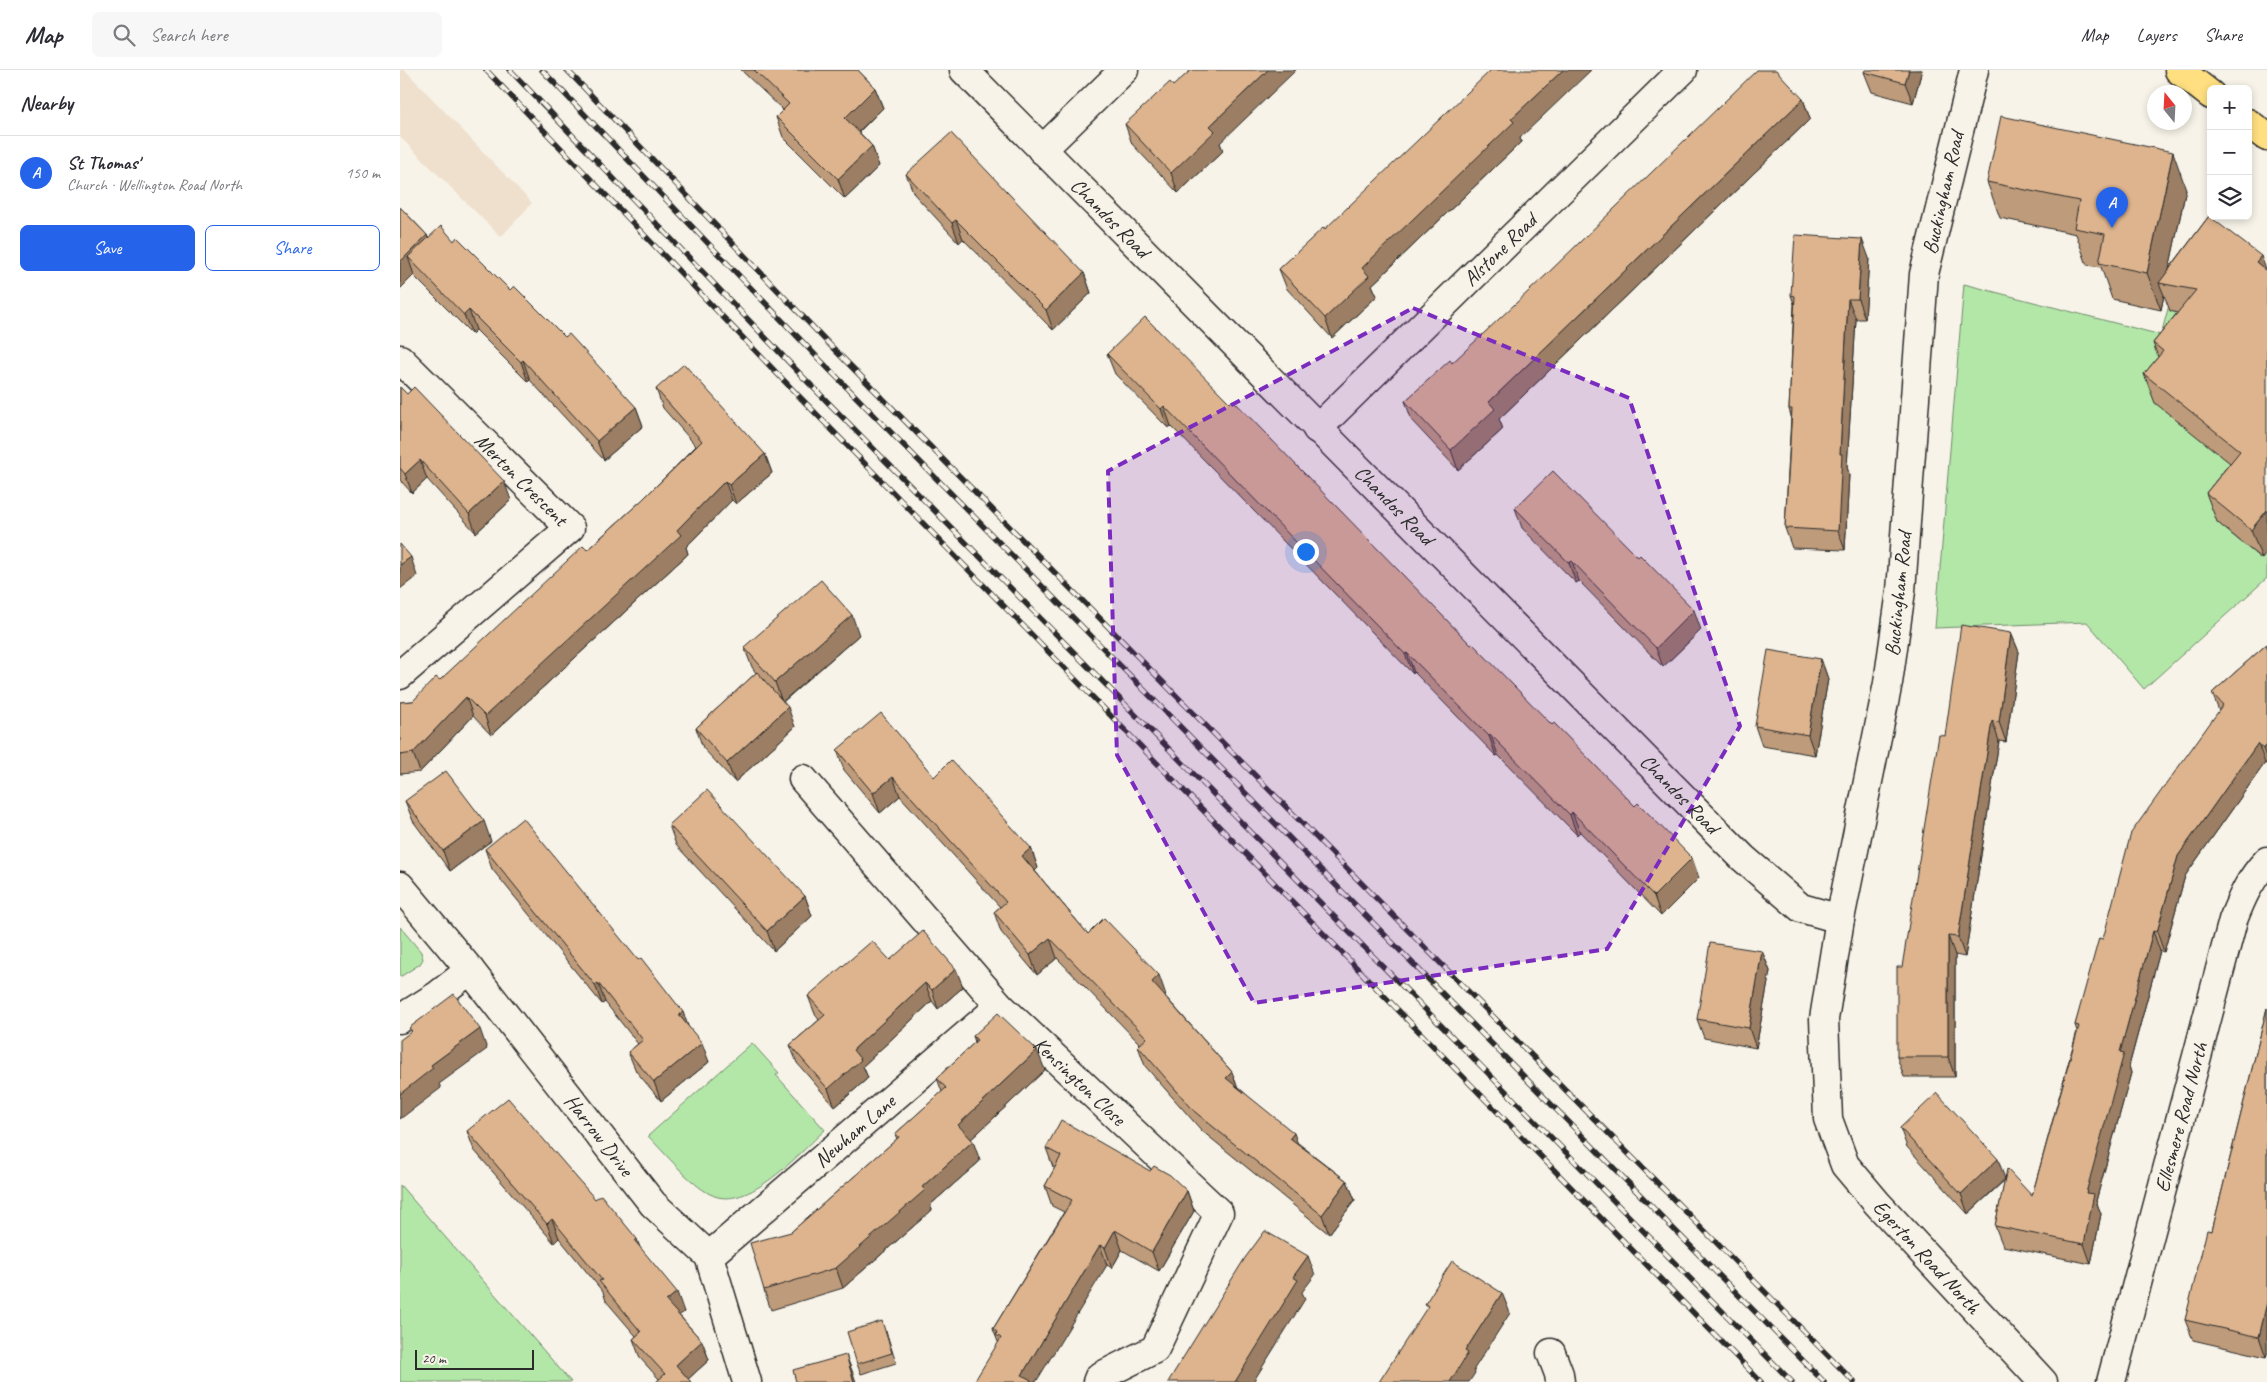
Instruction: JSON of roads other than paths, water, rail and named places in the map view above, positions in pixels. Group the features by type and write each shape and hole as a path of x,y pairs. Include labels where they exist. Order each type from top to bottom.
{"highway":[{"path":"2179,70 2207,92"},
{"path":"2252,126 2267,137"}],"street":[{"name":"Chandos Road","path":"964,70 1743,858 1801,908 1840,919"},
{"path":"1042,150 1124,70"},
{"name":"Alstone Road","path":"1317,429 1683,70"},
{"name":"Buckingham Road","path":"1828,1119 1824,1019 1840,919 1888,683 1901,591 1924,274 1974,70"},
{"name":"Merton Crescent","path":"400,358 570,528 400,675"},
{"name":"Kensington Close","path":"803,779 1000,1006 1219,1213 1155,1349 1099,1377 1097,1382"},
{"name":"Ellesmere Road North","path":"2110,1382 2234,920 2241,897 2253,876 2267,861"},
{"path":"400,886 470,970 438,995 400,1018"},
{"name":"Harrow Drive","path":"470,970 653,1204 709,1256"},
{"name":"Newham Lane","path":"709,1256 1000,1006"},
{"name":"Egerton Road North","path":"1828,1119 1845,1165 1890,1218 2043,1382"},
{"path":"709,1256 747,1382"},
{"path":"1551,1353 1560,1382"}],"railway":[{"path":"486,70 792,389 1761,1382"},
{"path":"510,70 802,376 1792,1382"},
{"path":"542,70 817,357 1824,1382"},
{"path":"567,70 830,345 1854,1382"}],"place":[{"name":"St Thomas'","path":"2112,228"}]}
